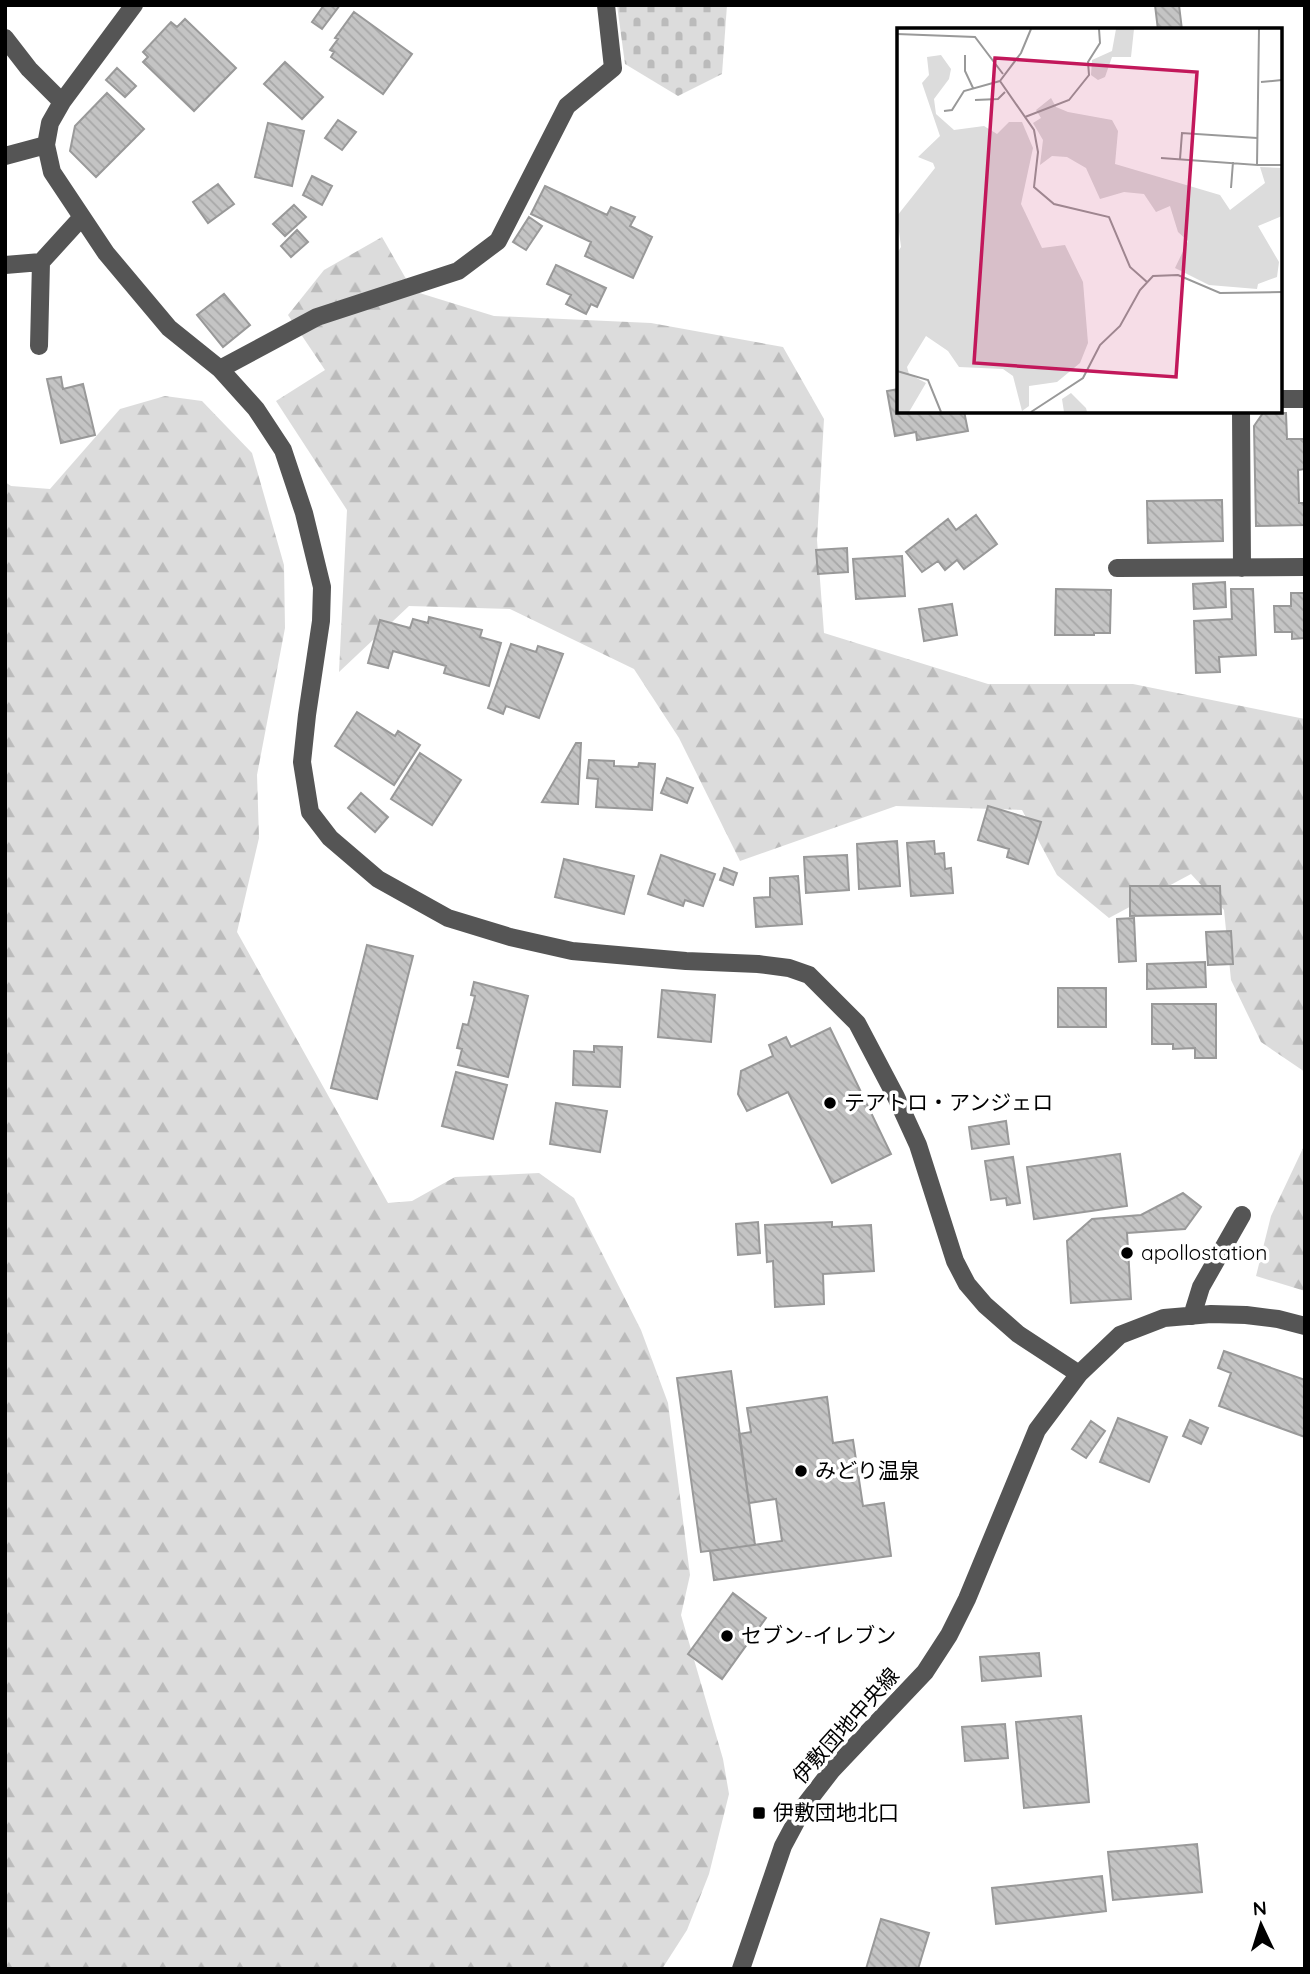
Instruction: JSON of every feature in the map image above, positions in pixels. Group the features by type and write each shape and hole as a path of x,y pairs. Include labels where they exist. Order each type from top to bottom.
{"street":[{"path":"134,5 62,102 50,122 46,145 52,172 106,253 169,328 220,369 256,409 283,450 316,554 322,587 321,621 302,762 310,812 330,838 378,879 448,918 510,937 572,951 758,964 789,968 809,975 857,1023 896,1097 918,1145 955,1261 967,1284 985,1305 1018,1334 1079,1374"},
{"path":"220,369 317,317 458,271 498,241 566,106 613,68 606,5"},
{"path":"5,38 29,69 62,102"},
{"path":"5,156 46,145"},
{"path":"5,265 41,261 82,217"},
{"path":"39,346 41,261"},
{"path":"1282,399 1305,399"},
{"path":"1241,413 1242,568"},
{"path":"1117,568 1305,567"},
{"path":"1192,1316 1201,1287 1242,1215"},
{"name":"伊敷団地中央線","path":"741,1969 783,1846 805,1805 832,1770 925,1672 943,1644 967,1599 1037,1430 1079,1374 1120,1335 1164,1318 1246,1315 1305,1326"}],"green space":[{"path":"617,5 727,5 722,74 678,96 625,64"},
{"path":"382,237 413,291 494,316 651,323 783,347 824,419 817,540 824,633 988,684 1133,684 1305,719 1305,1072 1261,1042 1231,980 1224,910 1191,874 1109,918 1057,875 1022,810 896,806 740,861 679,738 634,669 510,609 409,606 339,672 347,510 276,401 325,370 288,315 324,270"},
{"path":"165,396 202,401 252,453 284,565 285,628 257,775 259,838 237,932 388,1203 412,1201 455,1177 539,1173 574,1198 641,1330 668,1403 690,1575 681,1615 723,1759 729,1794 709,1874 687,1930 662,1969 5,1969 5,482 11,486 50,489 120,409"},
{"path":"1305,1144 1305,1291 1256,1276 1271,1216"}],"building":[{"path":"324,5 340,5 322,29 312,22"},
{"path":"1155,5 1179,5 1182,28 1158,28"},
{"path":"354,12 412,54 383,94 331,57 334,52 330,50 338,39 335,38"},
{"path":"185,19 236,68 194,111 143,62 148,57 143,52 171,22 177,27"},
{"path":"285,62 323,97 302,119 264,84"},
{"path":"117,68 136,86 125,97 106,80"},
{"path":"107,93 144,129 96,177 70,151 75,126"},
{"path":"338,120 356,132 342,150 325,138"},
{"path":"268,123 304,131 292,186 255,177"},
{"path":"312,176 332,186 322,205 303,195"},
{"path":"218,184 234,204 208,223 193,202"},
{"path":"545,186 607,215 611,207 635,217 630,226 652,237 633,278 585,256 591,242 531,214"},
{"path":"294,205 306,217 285,236 273,224"},
{"path":"529,217 542,226 526,250 513,242"},
{"path":"297,230 308,242 291,257 281,246"},
{"path":"556,265 606,288 597,307 591,304 586,314 566,304 571,295 547,284"},
{"path":"224,294 250,325 223,347 197,315"},
{"path":"61,377 63,389 83,384 95,435 61,443 47,379"},
{"path":"897,389 897,413 964,413 968,431 917,440 916,432 895,436 887,391"},
{"path":"1263,413 1286,413 1287,439 1305,439 1305,469 1298,470 1299,503 1305,503 1305,525 1256,526 1254,426"},
{"path":"1222,500 1223,541 1148,543 1147,501"},
{"path":"976,515 997,544 964,569 957,560 945,570 938,561 922,572 906,552 948,519 956,530"},
{"path":"847,548 848,572 818,574 816,550"},
{"path":"902,556 905,596 856,599 853,559"},
{"path":"1225,582 1226,607 1194,609 1193,584"},
{"path":"1056,589 1111,590 1110,633 1055,635"},
{"path":"1231,589 1253,589 1256,655 1219,657 1220,672 1196,673 1194,621 1232,619"},
{"path":"1291,593 1305,593 1305,638 1292,639 1292,632 1275,632 1274,606 1291,606"},
{"path":"952,604 957,635 924,641 919,609"},
{"path":"429,617 482,630 480,637 501,643 489,686 444,673 446,666 393,651 388,668 368,663 380,620 410,628 413,619 428,623"},
{"path":"511,644 536,652 538,646 563,654 539,718 506,706 503,714 488,708"},
{"path":"357,712 395,736 398,731 420,745 394,785 335,746"},
{"path":"576,743 581,743 578,804 542,802"},
{"path":"420,753 461,780 432,825 391,799"},
{"path":"589,760 614,761 614,766 638,767 639,763 655,764 652,810 596,807 598,779 587,778"},
{"path":"667,778 693,788 687,803 661,793"},
{"path":"361,793 388,817 375,832 348,808"},
{"path":"988,806 1041,822 1028,864 1007,857 1009,849 978,840"},
{"path":"897,841 900,886 859,889 857,844"},
{"path":"934,841 935,854 944,853 945,869 951,868 953,893 911,896 907,843"},
{"path":"661,855 715,874 703,906 685,900 683,906 648,894"},
{"path":"847,855 849,890 806,893 804,857"},
{"path":"564,859 634,876 624,914 555,897"},
{"path":"724,868 737,873 733,885 720,880"},
{"path":"798,876 802,924 756,927 754,898 770,897 770,878"},
{"path":"1130,886 1220,886 1221,914 1130,916"},
{"path":"1134,918 1136,961 1119,962 1117,919"},
{"path":"1231,931 1233,964 1208,965 1206,932"},
{"path":"367,945 413,956 377,1099 331,1088"},
{"path":"1205,962 1206,987 1147,989 1147,964"},
{"path":"474,982 528,996 508,1077 458,1065 462,1049 457,1048 463,1024 468,1025 475,996 471,995"},
{"path":"1058,988 1106,988 1106,1027 1058,1027"},
{"path":"662,990 715,995 711,1042 658,1037"},
{"path":"1152,1004 1216,1004 1216,1058 1195,1058 1195,1048 1173,1049 1173,1044 1152,1044"},
{"name":"テアトロ・アンジェロ","path":"830,1028 891,1154 832,1183 788,1092 747,1111 738,1094 741,1071 773,1056 769,1045 786,1037 791,1047"},
{"path":"594,1046 622,1047 620,1087 573,1085 574,1051 594,1052"},
{"path":"456,1072 507,1085 493,1139 442,1126"},
{"path":"556,1103 607,1111 600,1152 550,1144"},
{"path":"1006,1121 1009,1144 972,1149 969,1127"},
{"path":"1120,1154 1127,1206 1034,1219 1027,1167"},
{"path":"1013,1157 1020,1203 1007,1205 1006,1198 991,1200 985,1161"},
{"path":"1183,1193 1201,1207 1185,1229 1127,1233 1131,1299 1071,1303 1067,1241 1092,1219 1141,1215"},
{"path":"758,1222 760,1253 738,1255 736,1224"},
{"path":"832,1222 832,1227 871,1225 874,1271 823,1274 824,1304 775,1307 773,1261 767,1262 765,1225"},
{"path":"1224,1351 1305,1380 1305,1437 1219,1406 1231,1373 1218,1368"},
{"path":"731,1371 755,1545 701,1552 677,1378"},
{"name":"みどり温泉","path":"827,1397 833,1443 853,1440 863,1506 884,1503 891,1556 714,1580 710,1551 782,1541 776,1499 749,1503 739,1434 751,1432 747,1408"},
{"path":"1118,1418 1167,1437 1149,1482 1100,1462"},
{"path":"1190,1420 1208,1428 1201,1444 1183,1436"},
{"path":"1091,1421 1105,1431 1086,1458 1072,1449"},
{"name":"セブン-イレブン","path":"733,1593 766,1618 722,1679 688,1654"},
{"path":"1039,1653 1041,1676 982,1681 980,1657"},
{"path":"1081,1716 1089,1802 1024,1808 1016,1722"},
{"path":"1005,1724 1008,1758 965,1761 962,1727"},
{"path":"1197,1844 1202,1892 1113,1900 1108,1852"},
{"path":"1102,1876 1106,1911 996,1924 992,1888"},
{"path":"881,1919 929,1933 918,1969 866,1969"}],"place":[{"name":"テアトロ・アンジェロ","path":"830,1103"},
{"name":"apollostation","path":"1127,1253"},
{"name":"みどり温泉","path":"801,1471"},
{"name":"セブン-イレブン","path":"727,1636"},
{"name":"伊敷団地北口","path":"759,1813"}]}
